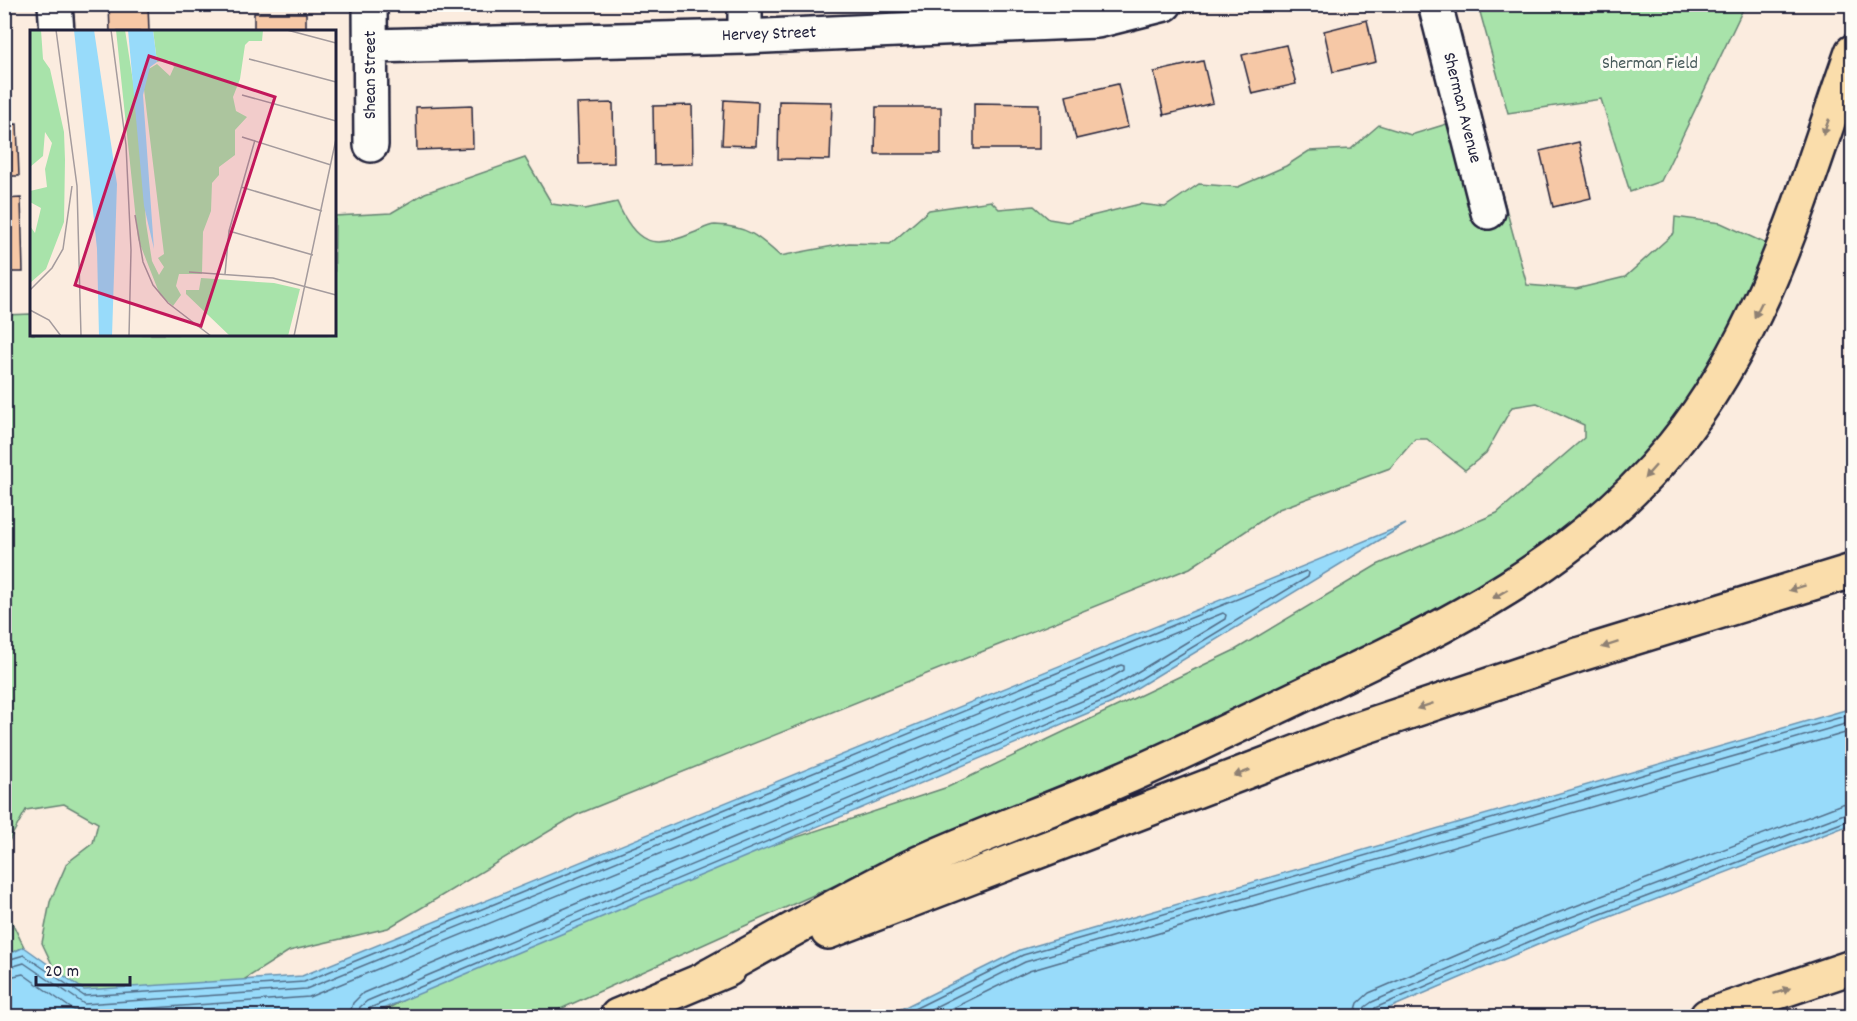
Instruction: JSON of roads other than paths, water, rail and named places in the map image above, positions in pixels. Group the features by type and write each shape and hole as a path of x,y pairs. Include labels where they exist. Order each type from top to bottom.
{"highway":[{"path":"707,977 919,863 1123,779 1413,643 1530,576 1610,513 1675,444 1726,370 1749,330 1767,293 1852,52"},
{"path":"617,1017 707,977 1355,730 1592,650 1852,571"},
{"path":"1707,1017 1852,967"}],"street":[{"path":"55,4 57,30"},
{"name":"Shean Street","path":"370,4 371,145"},
{"path":"745,4 746,37"},
{"name":"Hervey Street","path":"370,46 746,37 1097,13 1165,4"},
{"name":"Sherman Avenue","path":"1435,4 1488,212"}],"water":[{"path":"1406,524 1112,703 366,1016 5,1016 5,956 24,947 84,990 302,976"},
{"path":"1852,708 1852,824 1542,943 1371,1016 887,1016 1020,950"}],"park label":[{"name":"Sherman Field","path":"1650,64"}]}
